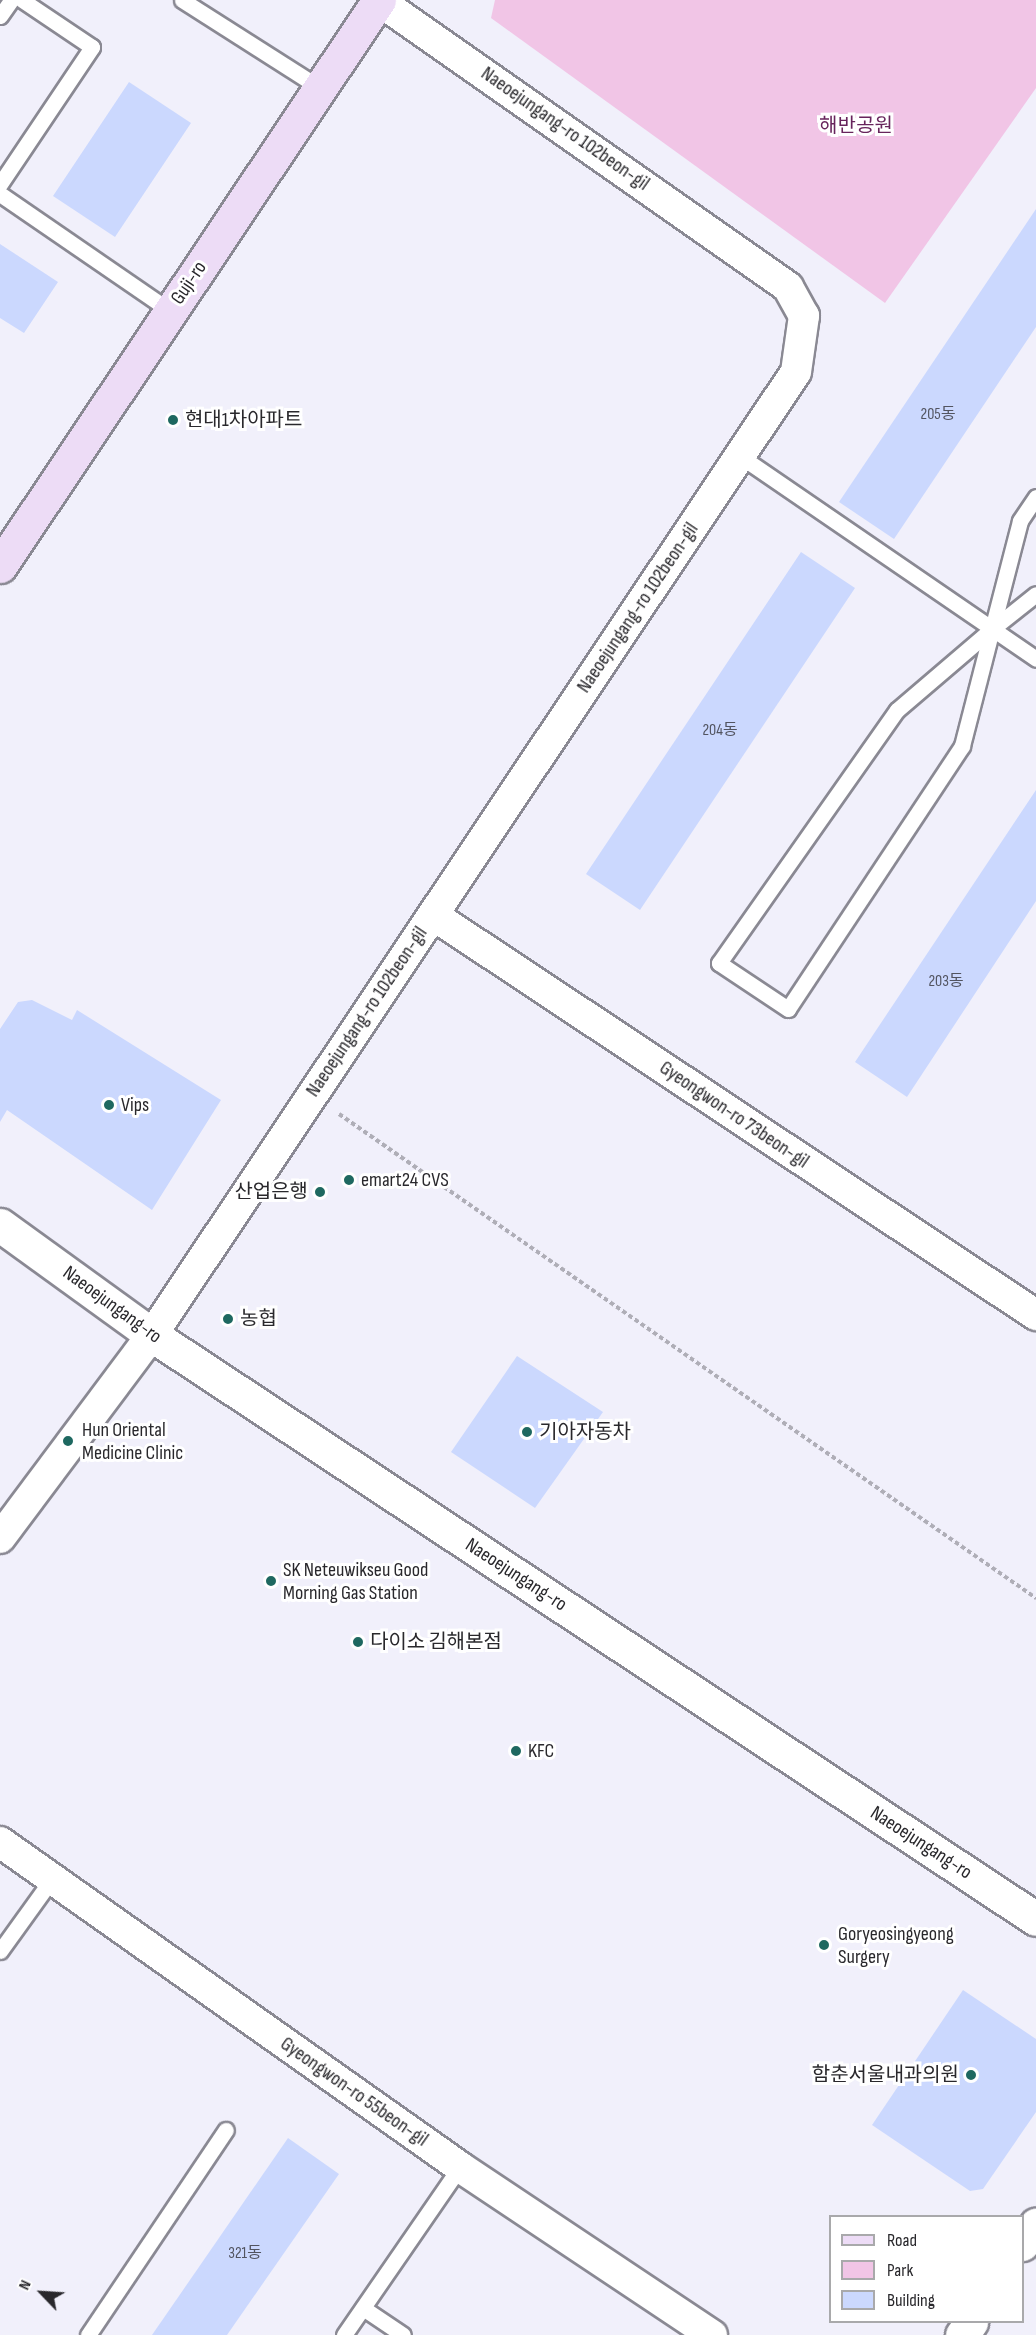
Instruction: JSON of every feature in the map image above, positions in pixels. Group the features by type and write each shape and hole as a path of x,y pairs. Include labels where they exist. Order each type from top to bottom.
{"main road":[{"name":"Guji-ro","path":"0,566 379,0"}],"street":[{"name":"Naeoejungang-ro 102beon-gil","path":"0,1538 152,1335 796,372 804,316 788,287 379,0"},
{"name":"Gyeongwon-ro 73beon-gil","path":"433,915 1036,1315"},
{"name":"Naeoejungang-ro","path":"1,1225 152,1335 1036,1919"},
{"name":"Gyeongwon-ro 55beon-gil","path":"0,1842 460,2167 712,2335"},
{"path":"1024,2242 1036,2224"}],"lane":[{"path":"0,16 11,0"},
{"path":"0,184 92,47 22,0"},
{"path":"182,0 320,88"},
{"path":"0,194 170,311"},
{"path":"740,456 1036,659"},
{"path":"1036,497 1020,521 992,628 962,746 789,1009 719,963 897,710 992,628 1036,594"},
{"path":"0,1951 52,1879"},
{"path":"88,2335 226,2130"},
{"path":"344,2335 460,2167"},
{"path":"363,2308 403,2335"}],"path":[{"path":"312,1095 1036,1598"}],"green space":[{"name":"해반공원","path":"495,0 1036,0 1036,88 885,303 491,18"}],"building":[{"path":"129,82 191,123 115,237 53,196"},
{"path":"1036,209 1036,327 894,539 839,502"},
{"path":"0,244 58,282 24,333 0,318"},
{"path":"801,552 855,588 640,910 586,874"},
{"path":"1036,790 1036,901 907,1097 855,1062"},
{"name":"Vips","path":"32,1000 72,1020 77,1010 221,1100 152,1210 7,1110 0,1122 0,1029 18,1002"},
{"name":"기아자동차","path":"517,1356 603,1412 535,1508 451,1452"},
{"name":"함춘서울내과의원","path":"963,1990 1036,2039 1036,2112 983,2189 970,2191 872,2125"},
{"path":"288,2138 339,2174 227,2335 152,2335"}],"place":[{"name":"현대1차아파트","path":"173,420"},
{"name":"Vips","path":"109,1105"},
{"name":"emart24 CVS","path":"349,1180"},
{"name":"산업은행","path":"320,1192"},
{"name":"농협","path":"228,1319"},
{"name":"기아자동차","path":"527,1432"},
{"name":"Hun Oriental Medicine Clinic","path":"68,1441"},
{"name":"SK Neteuwikseu Good Morning Gas Station","path":"271,1581"},
{"name":"다이소 김해본점","path":"358,1642"},
{"name":"KFC","path":"516,1751"},
{"name":"Goryeosingyeong Surgery","path":"824,1945"},
{"name":"함춘서울내과의원","path":"971,2075"}]}
